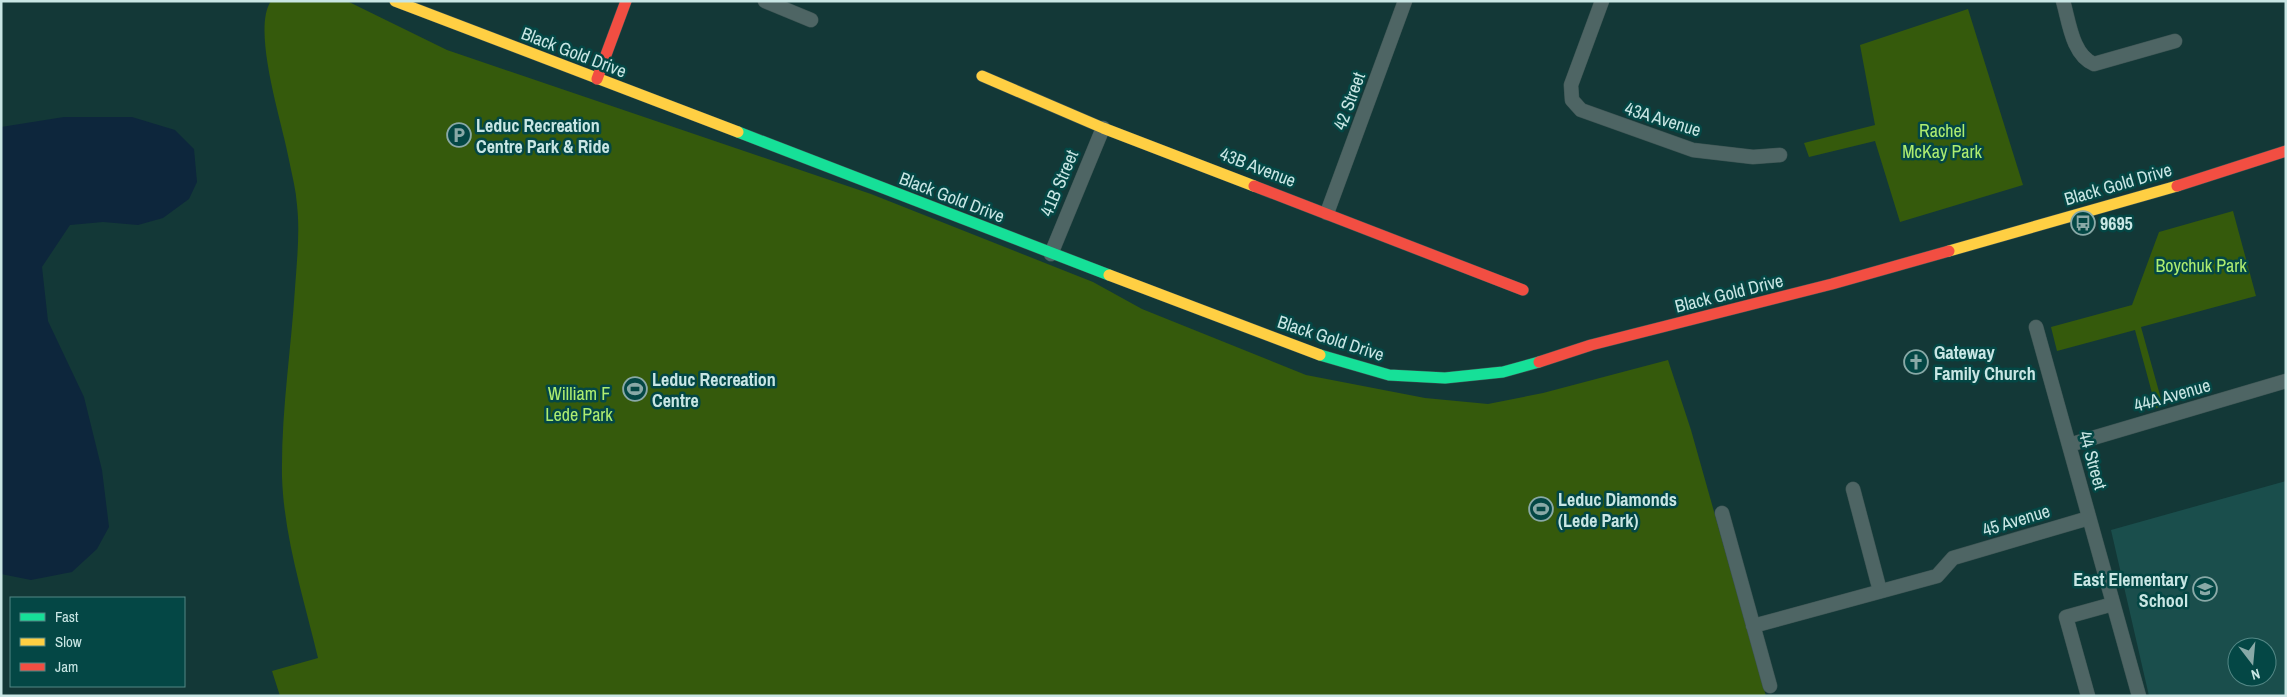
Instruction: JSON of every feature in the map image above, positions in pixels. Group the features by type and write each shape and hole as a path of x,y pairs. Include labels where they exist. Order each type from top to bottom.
{"main road":[{"name":"Black Gold Drive","path":"395,1 1051,254 1346,364 1389,375 1419,378 1475,376 1534,364 1591,345 1832,284 2187,183 2286,151"},
{"path":"597,79 626,1"},
{"name":"43B Avenue","path":"982,76 1103,128 1328,213 1523,290"}],"street":[{"path":"765,1 811,20"},
{"name":"42 Street","path":"1328,213 1405,1"},
{"name":"43A Avenue","path":"1602,1 1570,86 1572,100 1587,114 1692,150 1753,157 1780,155"},
{"path":"2063,1 2076,44 2087,61 2101,63 2176,42"},
{"name":"41B Street","path":"1051,254 1103,128"},
{"name":"44 Street","path":"2036,327 2139,696"},
{"name":"44A Avenue","path":"2069,445 2286,381"},
{"path":"1753,626 1880,591 1853,489"},
{"path":"1722,513 1770,686"},
{"name":"45 Avenue","path":"1880,591 1937,576 1953,558 2089,518"},
{"path":"2088,696 2066,617 2113,604"}],"shaded area":[{"path":"64,117 132,117 175,130 194,149 197,182 189,199 163,218 138,225 103,222 70,225 42,267 48,321 84,397 102,470 109,527 97,549 72,572 31,580 1,574 1,127"},
{"name":"East Elementary School","path":"2286,481 2286,696 2149,696 2111,530"}],"green space":[{"name":"William F Lede Park","path":"271,1 347,1 447,50 871,194 1093,282 1142,309 1306,375 1425,398 1488,404 1543,393 1668,360 1691,430 1766,696 280,696 272,671 318,658 286,523 282,477 283,429 297,267 298,225 295,188 266,55 266,15"},
{"name":"Rachel McKay Park","path":"1968,9 2023,185 1900,222 1875,141 1809,157 1804,143 1875,125 1860,45"},
{"name":"Boychuk Park","path":"2233,211 2256,296 2141,327 2163,406 2156,408 2135,330 2057,351 2051,327 2132,305 2159,232"}],"traffic: fast":[{"path":"738,132 1109,275"},
{"path":"1320,355 1389,375 1445,378 1503,372 1539,362"}],"traffic: slow":[{"path":"395,1 738,132"},
{"path":"982,76 1103,128 1254,186"},
{"path":"1949,251 2177,186"},
{"path":"1109,275 1320,355"}],"traffic: jam":[{"path":"597,79 626,1"},
{"path":"2177,186 2286,151"},
{"path":"1254,186 1523,290"},
{"path":"1539,362 1591,345 1832,284 1949,251"}],"place":[{"name":"Leduc Recreation Centre Park & Ride","path":"459,135"},
{"name":"9695","path":"2083,223"},
{"name":"Gateway Family Church","path":"1916,362"},
{"name":"Leduc Recreation Centre","path":"635,389"},
{"name":"Leduc Diamonds (Lede Park)","path":"1541,509"},
{"name":"East Elementary School","path":"2205,589"}]}
